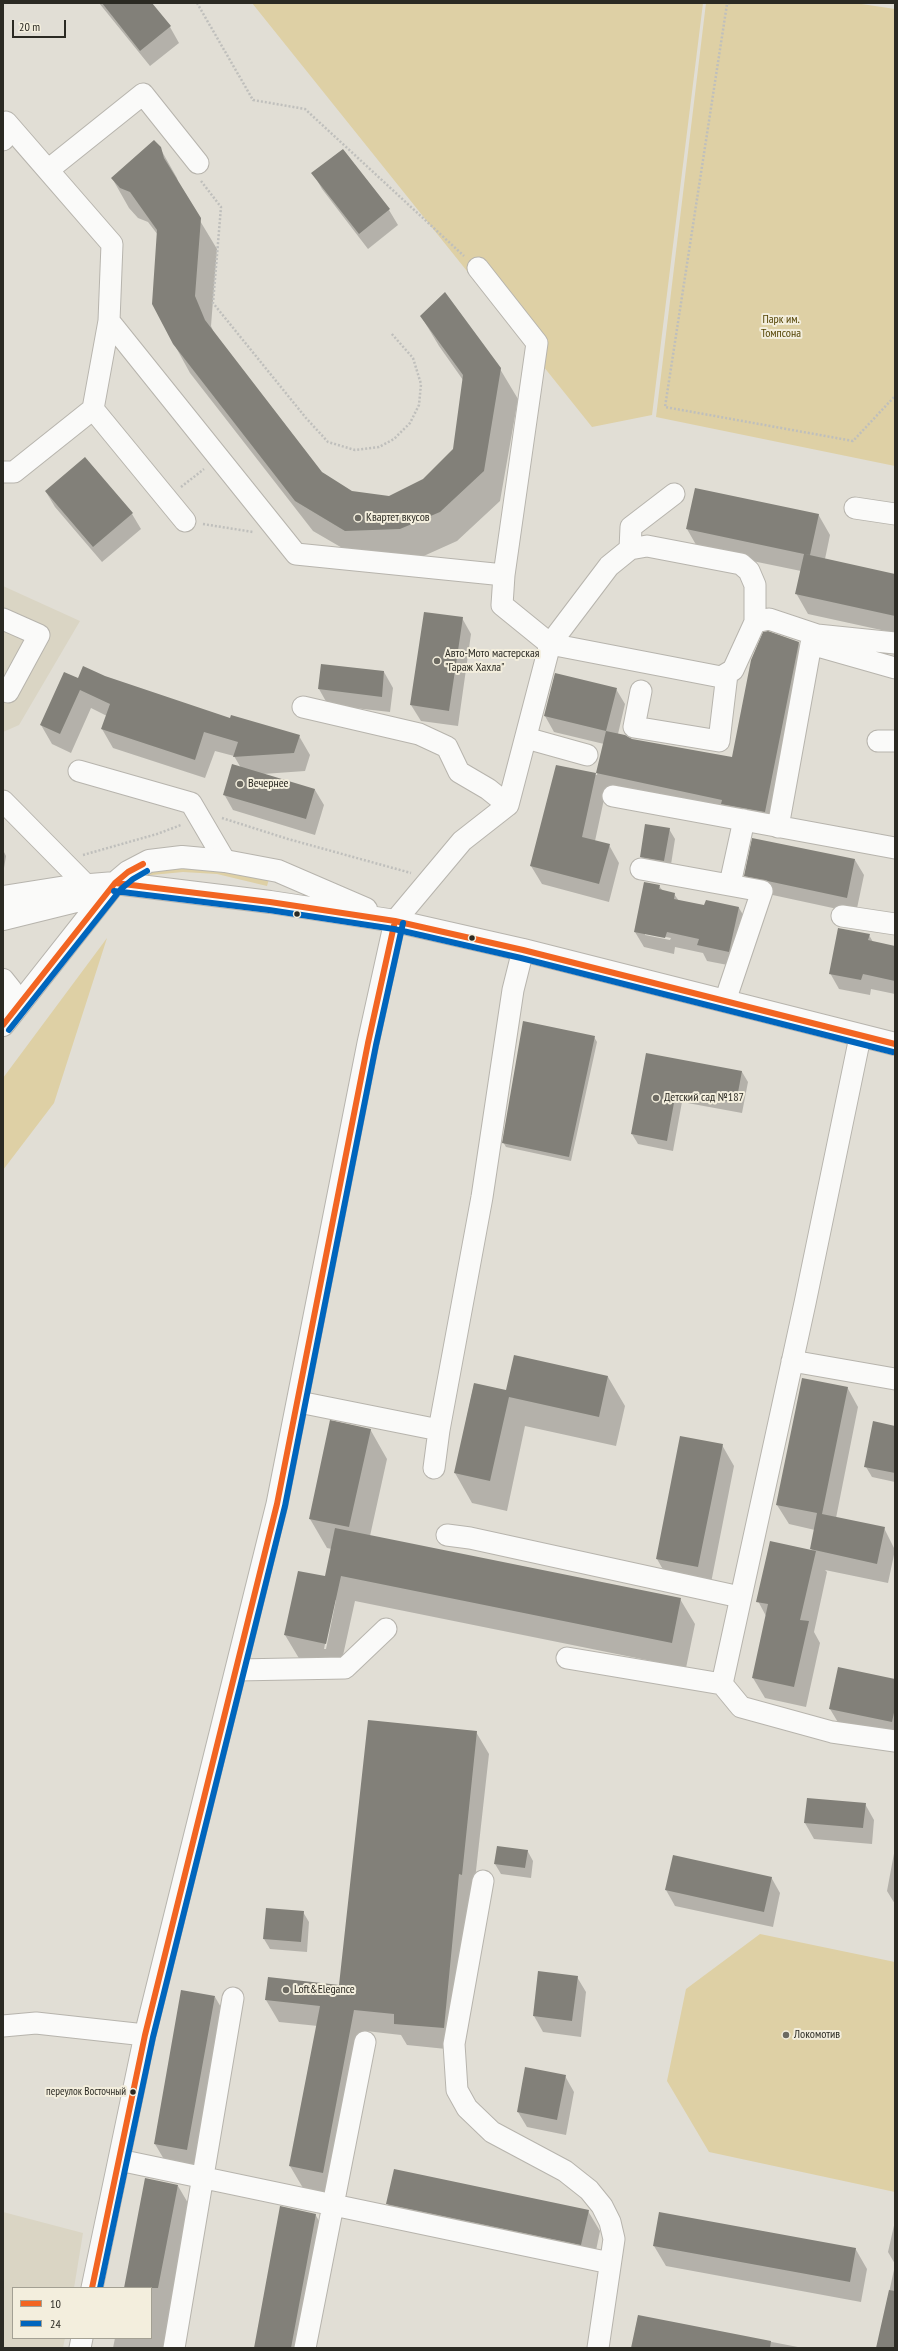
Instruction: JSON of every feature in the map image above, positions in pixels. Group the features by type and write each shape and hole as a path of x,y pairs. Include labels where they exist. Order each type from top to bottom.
{"main road":[{"path":"3,919 92,898 115,883 128,872 149,861 182,857 225,861 278,871 395,921"},
{"path":"9,1017 115,883"},
{"path":"3,897 115,883 270,902 395,921 523,950 895,1044"},
{"path":"3,980 11,990 9,1017"}],"street":[{"path":"48,170 143,94 198,163"},
{"path":"3,140 6,122 112,244 109,321 93,409 14,472 3,472"},
{"path":"92,2287 145,2035 277,1504 299,1402 368,1044 395,921 462,841 508,805 550,644 609,566 630,550 647,546 741,564 750,571 755,585 755,622 733,670 721,677 708,676 550,644 502,606 504,575 537,343 478,268"},
{"path":"109,321 296,554 504,575"},
{"path":"93,409 185,521"},
{"path":"630,550 631,527 674,494"},
{"path":"855,508 895,514"},
{"path":"3,619 39,635 8,692 3,689"},
{"path":"755,622 769,619 814,640 895,668"},
{"path":"814,640 895,643"},
{"path":"778,827 814,640"},
{"path":"641,691 634,727 719,741 728,674"},
{"path":"303,707 419,734 447,747 458,772 488,789 508,805"},
{"path":"526,738 587,755"},
{"path":"79,771 191,802 225,861"},
{"path":"613,796 895,848"},
{"path":"6,807 88,887"},
{"path":"730,884 744,820"},
{"path":"641,869 762,891 726,1002"},
{"path":"842,916 895,924"},
{"path":"434,1468 439,1430 482,1198 513,990 523,950"},
{"path":"722,1684 860,1036"},
{"path":"792,1361 895,1380"},
{"path":"299,1402 439,1430"},
{"path":"447,1535 470,1538 740,1597"},
{"path":"236,1670 345,1668 386,1629"},
{"path":"567,1658 722,1684 741,1707 832,1732 895,1741"},
{"path":"483,1881 454,2044 457,2090 467,2108 492,2132 565,2171 589,2190 602,2206 610,2222 614,2239 598,2348"},
{"path":"174,2348 233,1998"},
{"path":"3,2026 36,2023 145,2035"},
{"path":"305,2348 365,2042"},
{"path":"119,2160 610,2263"}],"path":[{"path":"197,3 253,100 305,109 478,268"},
{"path":"730,3 727,4 665,407 853,441 895,396"},
{"path":"198,163 191,169 221,206 213,303 306,418 328,442 355,450 379,447 394,439 410,423 419,405 421,384 413,358 391,333"},
{"path":"166,498 218,457"},
{"path":"185,521 281,536"},
{"path":"62,861 158,834 210,814 288,839 431,878"}],"shaded area":[{"path":"3,586 80,621 19,725 3,732"},
{"path":"3,2212 83,2233 74,2287 12,2287 12,2339 65,2339 63,2348 3,2348"}],"green space":[{"path":"252,3 703,3 652,415 592,427"},
{"name":"Парк им. Томпсона","path":"706,3 855,3 895,9 895,466 656,417"},
{"path":"193,865 269,879 267,886 217,874 183,872 141,876 158,869"},
{"path":"107,938 54,1103 3,1170 3,1078"},
{"name":"Локомотив","path":"760,1934 895,1962 895,2192 709,2152 667,2081 686,1989"}],"building":[{"path":"102,3 152,3 171,26 140,51"},
{"path":"154,140 161,147 164,158 201,218 195,296 205,320 322,472 352,491 389,496 423,479 453,449 463,375 420,316 445,292 501,368 484,471 440,512 400,529 345,531 295,501 173,344 152,304 157,230 130,192 120,188 111,178"},
{"path":"343,149 390,209 359,234 311,173"},
{"path":"85,457 133,513 93,547 45,491"},
{"path":"695,488 819,514 810,555 805,554 895,574 895,616 795,594 804,554 686,529"},
{"name":"Авто-Мото мастерская \"Гараж Хахла\"","path":"424,612 463,617 449,711 410,705"},
{"path":"768,631 799,642 765,812 721,804 722,800 596,773 606,731 625,735 632,739 732,757 751,660 763,632"},
{"path":"321,664 384,671 382,697 318,689"},
{"path":"83,666 105,676 230,718 231,715 300,735 294,753 233,757 238,742 204,732 195,760 101,729 110,704 80,690 60,734 40,725 64,672 78,678"},
{"path":"555,673 617,688 606,731 544,716"},
{"path":"232,764 315,789 306,819 223,795"},
{"path":"556,765 596,773 582,837 610,844 599,884 530,866"},
{"path":"645,824 670,828 664,861 640,857"},
{"path":"752,838 855,859 847,898 744,876"},
{"path":"644,882 660,885 659,889 675,893 674,899 704,905 706,900 739,907 729,952 697,945 699,939 667,932 665,938 634,932"},
{"path":"838,928 870,934 868,940 895,946 895,981 863,974 861,980 829,974"},
{"path":"523,1021 595,1036 569,1157 502,1143"},
{"name":"Детский сад №187","path":"646,1053 742,1071 736,1103 676,1092 667,1141 631,1134"},
{"path":"514,1355 608,1376 599,1417 509,1397 490,1481 454,1473 474,1383 506,1390"},
{"path":"802,1378 848,1387 822,1514 885,1527 877,1564 810,1549 817,1513 776,1505"},
{"path":"330,1420 371,1429 349,1527 309,1519"},
{"path":"873,1421 895,1426 895,1473 864,1467"},
{"path":"680,1436 723,1444 698,1567 656,1559"},
{"path":"335,1528 681,1598 672,1643 341,1576 326,1644 284,1635 298,1571 325,1576"},
{"path":"770,1541 816,1551 800,1620 809,1621 794,1687 752,1678 768,1604 756,1602"},
{"path":"838,1667 895,1679 895,1708 892,1722 829,1709"},
{"path":"368,1720 477,1731 462,1875 459,1874 444,2028 394,2024 394,2014 354,2010 323,2173 289,2166 320,2006 265,2000 268,1977 339,1985"},
{"path":"807,1798 866,1803 863,1828 804,1823"},
{"path":"497,1846 528,1850 525,1868 494,1864"},
{"path":"673,1855 772,1877 764,1912 665,1890"},
{"path":"266,1908 304,1911 301,1942 263,1939"},
{"path":"538,1971 578,1976 572,2021 533,2016"},
{"path":"181,1990 215,1996 187,2150 154,2144"},
{"path":"525,2067 566,2075 557,2120 517,2112"},
{"path":"394,2169 589,2210 581,2245 386,2204"},
{"path":"145,2178 178,2185 158,2288 124,2287"},
{"path":"280,2206 316,2214 291,2348 254,2348"},
{"path":"659,2212 856,2248 850,2282 653,2246"},
{"path":"889,2290 895,2291 895,2348 876,2348"},
{"path":"638,2315 771,2341 770,2348 631,2348"}],"transit line":[{"name":"10","path":"3,1025 115,883 128,872 143,864"},
{"name":"24","path":"9,1030 121,889 133,879 147,871"},
{"name":"10","path":"115,883 270,902 395,921 523,950 895,1044"},
{"name":"24","path":"114,891 269,910 394,929 521,958 893,1052"},
{"name":"10","path":"92,2287 145,2035 277,1504 368,1043 395,921"},
{"name":"24","path":"100,2287 153,2037 285,1506 376,1045 403,923"}],"place":[{"name":"Квартет вкусов","path":"358,518"},
{"name":"Авто-Мото мастерская \"Гараж Хахла\"","path":"437,661"},
{"name":"Вечернее","path":"240,784"},
{"name":"Детский сад №187","path":"656,1098"},
{"name":"Loft&Elegance","path":"286,1990"},
{"name":"Локомотив","path":"786,2035"},
{"name":"переулок Восточный","path":"133,2092"}]}
